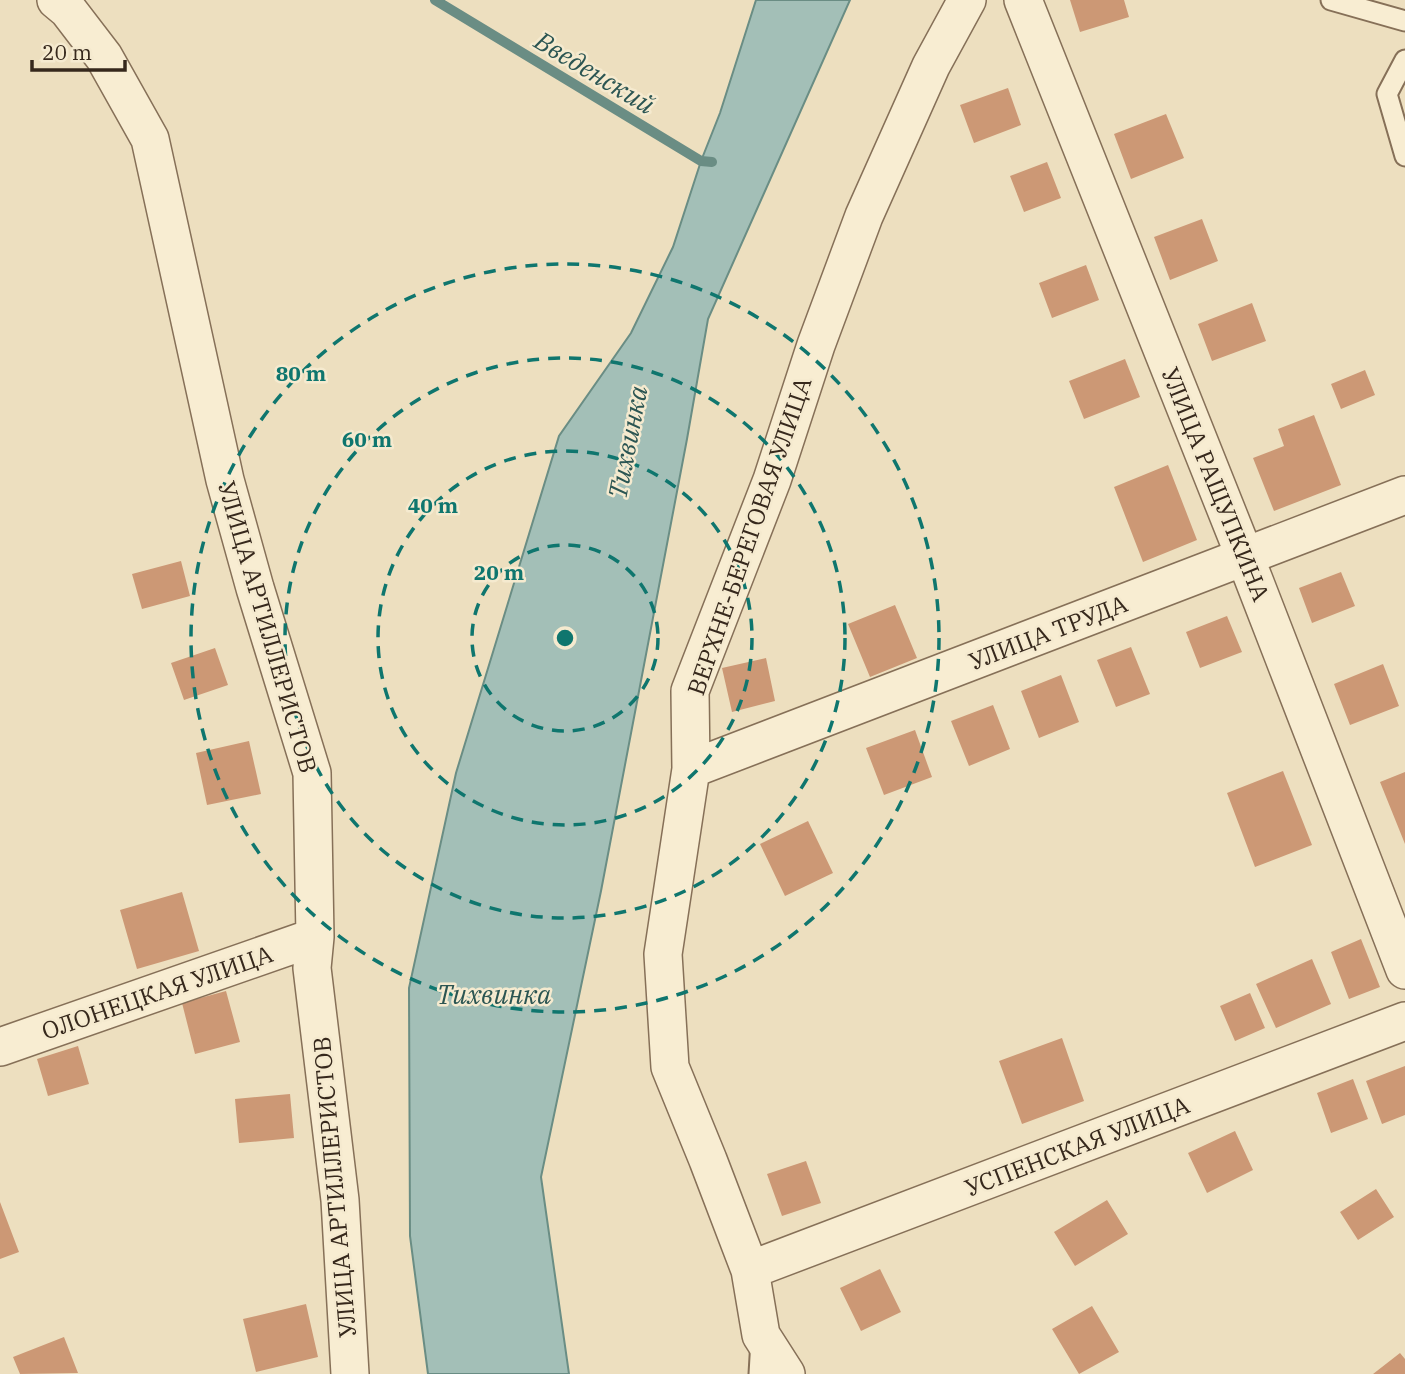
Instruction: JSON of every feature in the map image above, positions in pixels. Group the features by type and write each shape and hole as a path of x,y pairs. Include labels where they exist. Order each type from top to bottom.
{"street":[{"name":"УЛИЦА АРТИЛЛЕРИСТОВ","path":"56,0 68,10 104,57 150,139 225,480 312,773 312,968 340,1200 350,1374"},
{"name":"ВЕРХНЕ-БЕРЕГОВАЯ УЛИЦА","path":"786,1374 761,1335 750,1270 670,1067 663,954 691,769 690,691 772,480 816,345 864,216 931,65 967,0"},
{"name":"УЛИЦА РАЩУПКИНА","path":"1023,0 1245,556 1405,970"},
{"name":"УЛИЦА ТРУДА","path":"691,769 1405,495"},
{"name":"ОЛОНЕЦКАЯ УЛИЦА","path":"0,1047 314,937"},
{"name":"УСПЕНСКАЯ УЛИЦА","path":"750,1270 1405,1021"}],"lane":[{"path":"1331,0 1405,21"},
{"path":"1405,60 1387,94 1405,156"},
{"path":"759,1374 761,1335"}],"water":[{"name":"Тихвинка","path":"756,0 850,0 708,319 601,891 541,1177 569,1374 428,1374 410,1236 409,988 456,773 559,436 631,333 673,247"}],"building":[{"path":"1070,0 1124,0 1129,17 1080,32"},
{"path":"1008,88 1021,125 974,143 960,105"},
{"path":"1166,114 1184,158 1131,179 1114,134"},
{"path":"1047,162 1061,198 1024,212 1010,176"},
{"path":"1202,219 1218,261 1170,280 1154,237"},
{"path":"1086,265 1099,300 1052,318 1039,283"},
{"path":"1252,303 1266,341 1212,361 1198,324"},
{"path":"1125,359 1140,397 1084,419 1069,381"},
{"path":"1365,370 1375,395 1341,409 1331,384"},
{"path":"1314,415 1341,485 1274,511 1253,458 1284,446 1278,429"},
{"path":"1168,465 1197,540 1143,562 1114,487"},
{"path":"181,561 190,596 142,609 132,574"},
{"path":"1341,572 1355,606 1312,623 1299,588"},
{"path":"895,605 917,658 870,677 848,624"},
{"path":"1227,616 1242,652 1200,668 1186,632"},
{"path":"1131,647 1150,694 1116,707 1097,660"},
{"path":"215,648 228,685 184,700 171,663"},
{"path":"766,658 775,701 732,712 722,668"},
{"path":"1383,664 1399,706 1350,725 1334,684"},
{"path":"1061,675 1079,722 1039,738 1021,691"},
{"path":"993,705 1010,749 969,766 951,721"},
{"path":"915,730 932,777 884,795 866,748"},
{"path":"249,741 261,794 207,805 196,753"},
{"path":"1283,771 1312,845 1255,867 1227,793"},
{"path":"1405,772 1405,844 1380,782"},
{"path":"808,821 833,873 785,896 760,844"},
{"path":"182,892 199,951 137,969 120,910"},
{"path":"1361,939 1380,987 1349,999 1331,952"},
{"path":"1312,959 1331,1004 1276,1028 1256,984"},
{"path":"226,991 240,1042 195,1054 182,1003"},
{"path":"1250,993 1265,1028 1235,1041 1220,1006"},
{"path":"1062,1038 1084,1101 1022,1124 999,1061"},
{"path":"78,1046 89,1084 48,1096 37,1059"},
{"path":"1405,1066 1405,1115 1382,1124 1366,1081"},
{"path":"1353,1079 1368,1119 1331,1133 1317,1093"},
{"path":"290,1094 294,1138 239,1143 235,1099"},
{"path":"1235,1131 1253,1170 1207,1193 1188,1153"},
{"path":"806,1161 821,1203 782,1216 767,1174"},
{"path":"1376,1189 1394,1217 1358,1240 1340,1212"},
{"path":"1107,1200 1128,1234 1075,1266 1054,1232"},
{"path":"0,1202 19,1252 0,1259"},
{"path":"880,1269 901,1312 861,1331 840,1288"},
{"path":"306,1304 318,1357 256,1372 243,1319"},
{"path":"1092,1306 1119,1352 1079,1374 1052,1329"},
{"path":"64,1337 78,1373 20,1374 13,1357"},
{"path":"1400,1353 1405,1359 1405,1374 1373,1374"}],"waterway":[{"name":"Введенский","path":"435,0 701,161 712,162"}]}
